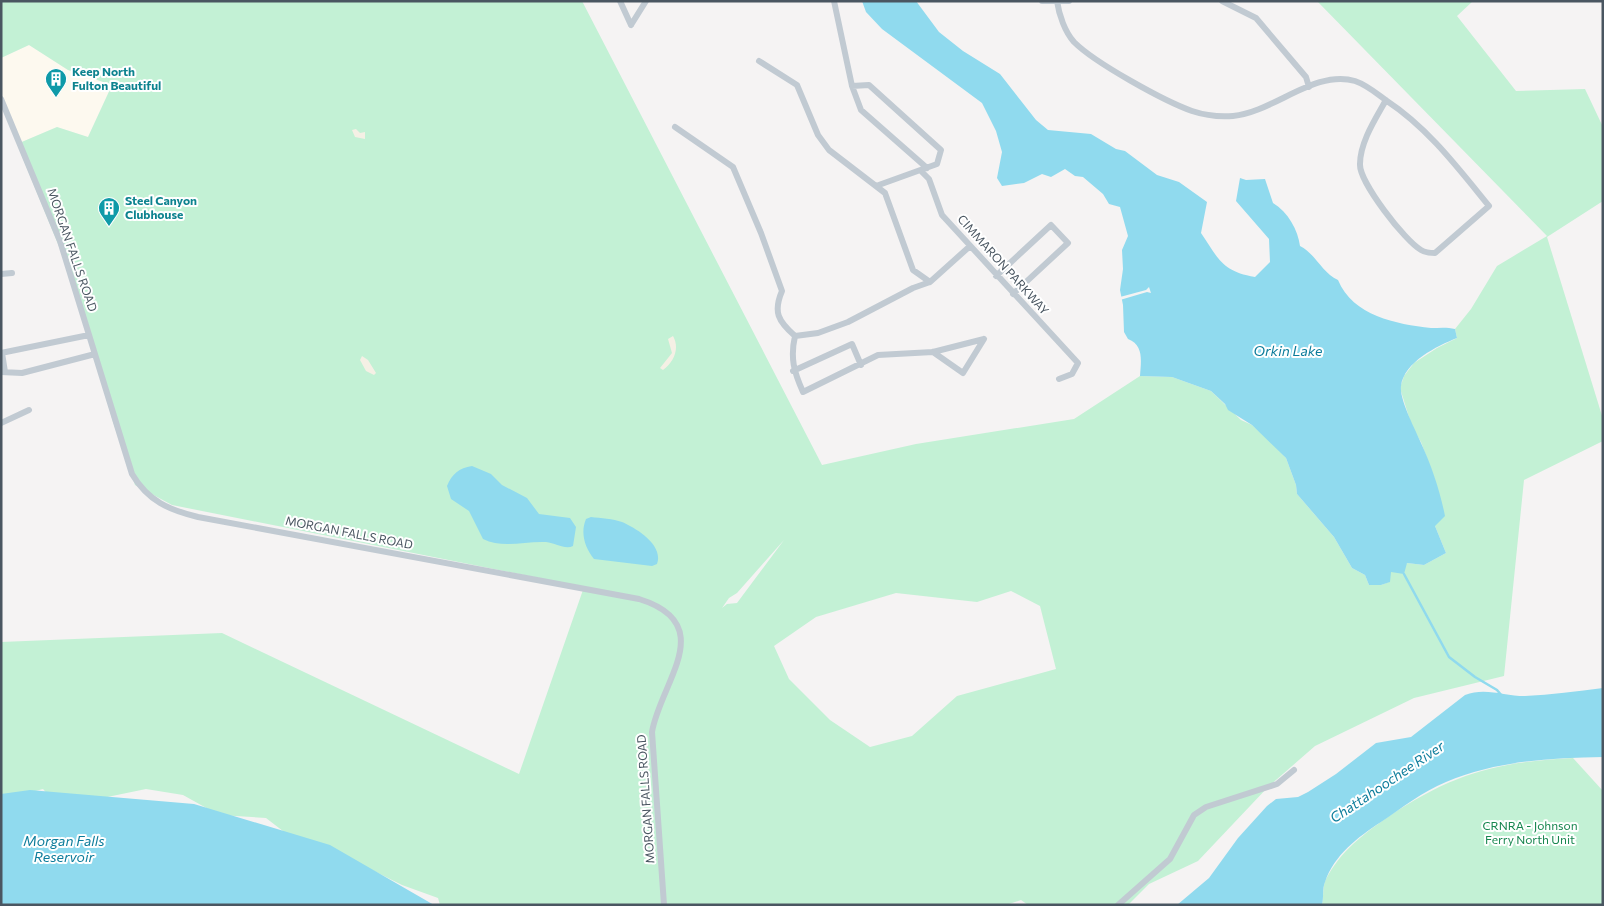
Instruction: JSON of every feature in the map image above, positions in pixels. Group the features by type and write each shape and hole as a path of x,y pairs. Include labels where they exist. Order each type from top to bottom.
{"street":[{"path":"620,1 631,25 646,1"},
{"path":"834,1 852,86 869,85 941,150 937,164 876,186"},
{"path":"1042,1 1070,1"},
{"path":"1222,1 1256,18 1306,77 1309,87"},
{"path":"1057,2 1067,32 1087,54 1156,93 1193,111 1233,116 1246,113 1268,106 1327,80 1350,80 1368,87 1386,100 1419,124 1489,206 1436,252 1424,252 1413,244 1377,200 1361,174 1361,154 1386,100"},
{"path":"759,60 797,85 818,135 829,150 884,193 913,270 930,282"},
{"name":"CIMMARON PARKWAY","path":"852,86 861,110 924,170 942,215 964,237 969,247 1078,363 1072,374 1059,379"},
{"name":"MORGAN FALLS ROAD","path":"1,99 57,233 132,474 146,493 165,508 198,517 639,599 660,607 670,614 677,624 680,635 678,660 674,677 656,716 652,732 664,905"},
{"path":"676,127 733,167 762,233 782,291 776,304 778,316 784,326 794,336"},
{"path":"996,276 1051,225 1068,243 1013,294"},
{"path":"794,336 818,333 848,322 912,288 930,282 969,247"},
{"path":"1,274 12,273"},
{"path":"89,335 1,353 3,372 22,372 95,354"},
{"path":"794,336 792,351 793,371 803,392 878,355 933,352 984,339 963,373 933,352"},
{"path":"793,371 852,344 861,365"},
{"path":"1,423 29,410"},
{"path":"1118,905 1170,859 1194,815 1206,807 1276,784 1294,770"}],"shaded area":[{"path":"29,45 68,70 112,85 88,137 57,127 17,144 1,106 1,58"}],"green space":[{"path":"1,1 582,1 822,465 916,444 1074,419 1140,376 1172,377 1211,391 1241,420 1252,425 1270,441 1286,458 1296,485 1297,494 1334,537 1352,568 1365,575 1369,585 1381,585 1389,582 1390,572 1398,572 1407,563 1424,565 1446,553 1435,526 1435,480 1421,442 1412,427 1400,388 1404,376 1414,363 1457,338 1455,329 1471,309 1497,266 1547,236 1317,1 1473,1 1457,16 1516,91 1585,89 1603,127 1603,201 1547,237 1603,419 1603,441 1524,480 1504,676 1414,698 1315,746 1268,787 1198,861 1149,884 1128,905 1028,905 1021,900 1006,905 440,905 438,898 402,885 356,862 305,848 266,818 219,815 183,795 146,789 59,807 43,789 12,797 1,794 1,642 222,633 519,774 584,587 172,505 135,485 113,422 74,283 17,144 57,127 88,137 112,85 68,70 29,45 1,58","holes":["784,540 737,603 727,604 722,608 729,598 737,593","1011,591 1040,606 1056,669 957,696 912,736 870,747 830,720 789,679 774,646 816,617 896,593 977,602"]},
{"name":"CRNRA - Johnson Ferry North Unit","path":"1573,758 1603,791 1603,905 1322,905 1326,879 1338,860 1369,830 1411,802 1454,780 1498,767"}],"sand":[{"path":"356,129 360,133 365,132 365,139 355,137 352,130"},
{"path":"673,336 676,345 675,354 663,370 660,368 672,353 668,339"},
{"path":"362,356 368,360 376,373 374,375 366,371 360,360"}],"water":[{"name":"Orkin Lake","path":"862,1 916,1 939,32 963,51 1000,74 1036,120 1048,130 1091,134 1116,149 1125,151 1157,175 1179,182 1207,202 1201,233 1217,257 1235,271 1255,277 1270,262 1269,239 1236,201 1240,178 1246,180 1265,179 1273,203 1283,211 1291,222 1300,246 1306,249 1332,277 1338,280 1354,302 1365,310 1390,321 1431,328 1455,329 1457,338 1431,350 1415,362 1403,377 1401,386 1405,407 1429,461 1441,497 1445,516 1435,526 1446,553 1424,565 1407,563 1404,574 1391,572 1390,582 1381,585 1369,585 1365,575 1352,568 1334,537 1297,494 1296,485 1286,458 1252,425 1228,410 1225,404 1211,391 1172,377 1140,376 1141,359 1139,349 1137,345 1128,339 1124,332 1123,305 1120,290 1123,269 1122,250 1128,236 1120,207 1109,204 1103,194 1083,177 1075,176 1065,169 1051,177 1042,174 1024,183 1002,186 997,178 1002,152 996,131 982,103 882,29 866,12"},
{"path":"472,466 491,474 502,485 527,498 539,514 570,518 576,527 573,546 564,547 546,542 498,544 483,539 469,511 451,499 447,486 456,472"},
{"path":"591,517 611,519 634,528 653,544 658,557 657,564 652,566 594,559 586,545 583,530 586,519"},
{"name":"Chattahoochee River","path":"1603,688 1603,757 1563,758 1503,765 1465,775 1429,790 1372,828 1341,855 1334,863 1324,885 1322,905 1177,905 1209,878 1238,838 1267,806 1276,799 1298,797 1308,792 1336,774 1376,743 1411,737 1465,695 1487,692 1525,696"},
{"name":"Morgan Falls Reservoir","path":"30,790 194,804 330,845 434,905 1,905 1,794"}],"pier":[{"path":"1149,287 1151,293 1147,292 1120,300 1120,297 1146,290"}],"waterway":[{"path":"1404,574 1449,657 1475,677 1497,690 1502,696"}],"place":[{"name":"Keep North Fulton Beautiful","path":"56,98"},
{"name":"Steel Canyon Clubhouse","path":"109,227"}]}
